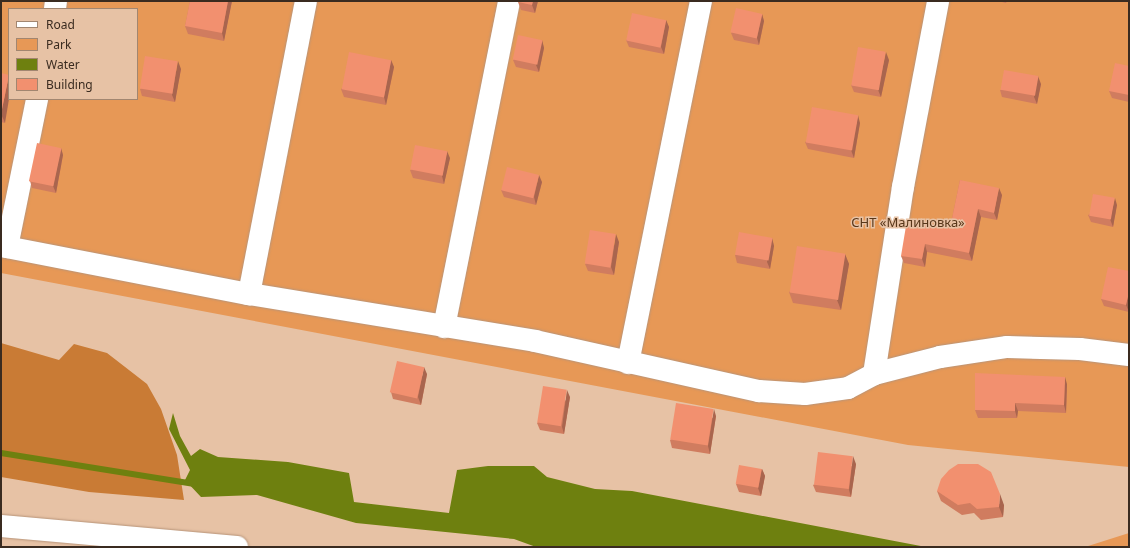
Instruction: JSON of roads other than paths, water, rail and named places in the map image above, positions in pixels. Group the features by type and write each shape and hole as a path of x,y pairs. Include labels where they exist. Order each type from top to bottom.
{"street":[{"path":"249,294 306,1"},
{"path":"444,327 509,1"},
{"path":"628,363 701,1"},
{"path":"874,374 902,187 938,1"},
{"path":"36,100 4,246 249,294 536,341 628,363 759,391 804,394 848,388 874,374 940,357 1007,347 1080,349 1129,355"},
{"path":"1,526 237,547"}],"water":[{"path":"173,413 180,436 191,456 200,449 218,457 288,462 349,473 354,502 449,513 457,470 488,466 534,466 547,477 595,489 632,491 926,547 536,547 514,539 356,523 257,495 201,497 185,480 190,470 169,429"}],"waterway":[{"path":"1,453 195,484"}],"park label":[{"name":"СНТ «Малиновка»","path":"908,222"}]}
